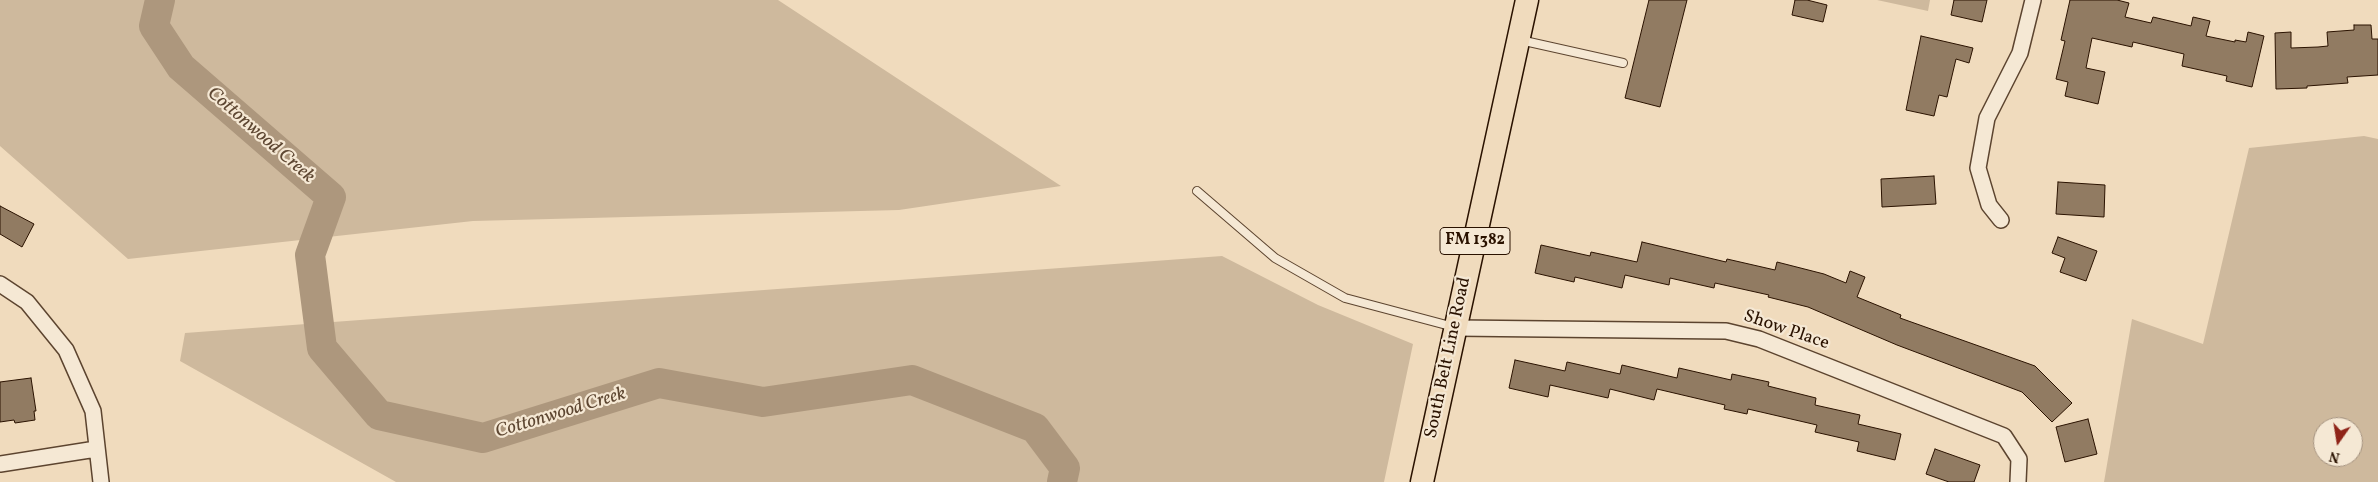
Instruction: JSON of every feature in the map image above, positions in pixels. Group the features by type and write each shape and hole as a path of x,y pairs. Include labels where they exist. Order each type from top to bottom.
{"main road":[{"name":"South Belt Line Road","path":"1422,482 1527,0"}],"street":[{"path":"2001,220 1989,204 1978,168 1987,118 2020,53 2033,0"},
{"path":"0,284 27,302 66,350 93,411 96,449 102,482"},
{"name":"Show Place","path":"1456,328 1726,331 1759,339 2004,436 2019,459 2018,482"},
{"path":"0,464 96,449"}],"lane":[{"path":"1519,40 1623,63"},
{"path":"1197,191 1275,258 1345,298 1456,328"}],"shaded area":[{"path":"0,0 778,0 1061,186 899,210 473,221 128,259 0,146"},
{"path":"1877,0 1930,0 1928,11"},
{"path":"2364,136 2378,139 2378,482 2104,482 2132,319 2203,344 2249,148"},
{"path":"1222,256 1318,305 1413,344 1384,482 396,482 180,361 185,333"}],"building":[{"path":"1649,0 1687,0 1660,107 1625,98"},
{"path":"1795,0 1807,0 1827,5 1823,22 1792,15"},
{"path":"1954,0 1987,0 1982,22 1951,15"},
{"path":"2070,0 2117,0 2129,3 2125,17 2151,23 2153,17 2191,26 2193,17 2210,21 2206,36 2235,42 2235,40 2246,42 2248,32 2264,36 2252,87 2226,81 2227,76 2182,66 2184,54 2133,42 2132,47 2092,38 2086,68 2105,72 2098,104 2065,96 2068,82 2056,79 2065,41 2061,40"},
{"path":"2354,25 2371,25 2372,39 2378,39 2378,75 2347,77 2348,83 2307,86 2307,88 2276,89 2275,33 2291,32 2291,48 2328,46 2327,32 2354,30"},
{"path":"1921,36 1973,48 1969,63 1956,59 1947,97 1939,95 1934,116 1906,110"},
{"path":"1934,176 1936,204 1882,207 1881,179"},
{"path":"2058,182 2105,185 2104,217 2056,214"},
{"path":"0,206 34,224 22,247 0,234"},
{"path":"2058,237 2097,251 2086,281 2060,272 2065,258 2052,253"},
{"path":"1642,242 1726,262 1727,259 1775,270 1777,262 1824,274 1846,283 1850,271 1865,277 1857,297 1901,315 1900,318 2035,366 2072,403 2052,422 2022,392 1897,345 1808,307 1768,297 1769,295 1715,283 1714,288 1670,278 1669,285 1625,275 1622,288 1575,277 1574,282 1535,273 1541,245 1590,256 1591,252 1637,262"},
{"path":"1515,360 1565,371 1567,362 1620,374 1622,365 1677,378 1679,368 1731,380 1732,374 1769,382 1768,386 1816,398 1815,405 1860,415 1858,424 1901,434 1895,460 1857,451 1859,442 1815,432 1817,425 1748,409 1747,414 1724,409 1725,405 1657,389 1654,400 1610,389 1608,398 1550,385 1548,397 1509,388"},
{"path":"31,378 36,411 34,411 35,420 15,423 14,420 0,422 0,382"},
{"path":"2088,419 2097,454 2065,462 2056,427"},
{"path":"1935,449 1980,465 1974,482 1949,482 1926,474"}],"waterway":[{"name":"Cottonwood Creek","path":"160,0 154,26 181,67 331,197 310,255 322,348 379,415 483,438 659,383 763,402 912,380 1035,428 1065,468 1062,482"}]}
